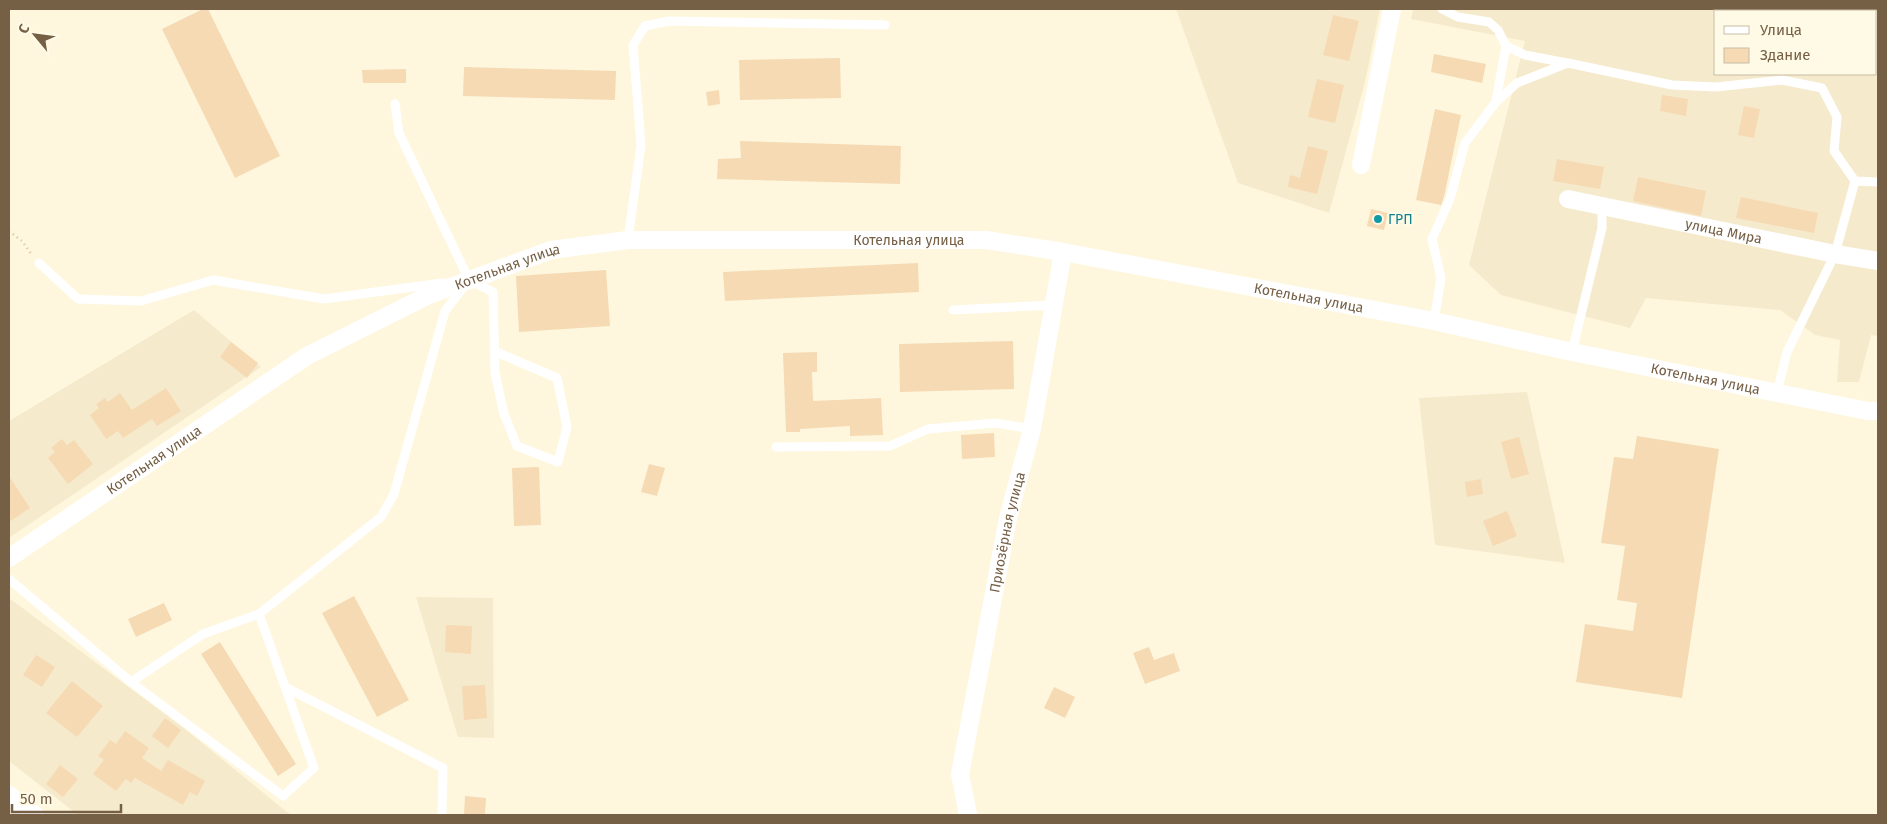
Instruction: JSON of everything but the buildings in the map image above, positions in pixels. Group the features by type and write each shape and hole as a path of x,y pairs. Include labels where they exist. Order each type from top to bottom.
{"street":[{"path":"1361,165 1392,9"},
{"name":"улица Мира","path":"1568,199 1836,254 1878,260"},
{"name":"Котельная улица","path":"9,558 306,356 429,295 551,250 628,240 986,240 1062,252 1434,321 1572,352 1868,411 1878,411"},
{"name":"Приозёрная улица","path":"968,815 960,774 1008,518 1032,429 1062,252"},
{"path":"9,795 35,815"}],"lane":[{"path":"1442,9 1458,17 1489,22 1498,30 1506,46 1496,102"},
{"path":"628,240 642,145 633,45 645,26 669,21 885,26"},
{"path":"1506,46 1525,54 1672,85 1716,87 1782,80 1822,88 1837,118 1834,151 1854,181 1836,254 1787,352 1777,393"},
{"path":"1434,321 1441,278 1432,239 1450,199 1464,143 1496,102 1516,82 1568,63"},
{"path":"395,104 399,134 469,280"},
{"path":"1854,181 1878,182"},
{"path":"1572,352 1602,228 1602,206"},
{"path":"38,263 78,299 141,301 213,280 324,299 469,280 493,292 494,373 504,414 517,446 558,462 567,427 557,378 494,351"},
{"path":"131,682 203,634 259,614 381,517 394,494 445,311 469,280"},
{"path":"953,310 1053,305"},
{"path":"776,446 890,446 928,430 996,423 1032,429"},
{"path":"9,579 131,682 283,796 314,768 259,614"},
{"path":"285,687 444,768 442,815"}],"path":[{"path":"9,231 22,242 38,263"}],"shaded area":[{"path":"1176,9 1380,9 1365,82 1329,213 1238,183"},
{"path":"1413,9 1878,9 1878,336 1871,335 1859,382 1837,382 1840,340 1815,335 1780,310 1646,298 1630,328 1501,295 1469,265 1525,41 1411,19"},
{"path":"194,310 261,367 9,538 9,421"},
{"path":"1527,392 1565,563 1435,545 1419,398"},
{"path":"416,597 493,598 494,738 458,737"},
{"path":"9,598 185,729 293,815 78,815 9,761"}],"place":[{"name":"ГРП","path":"1378,219"}]}
